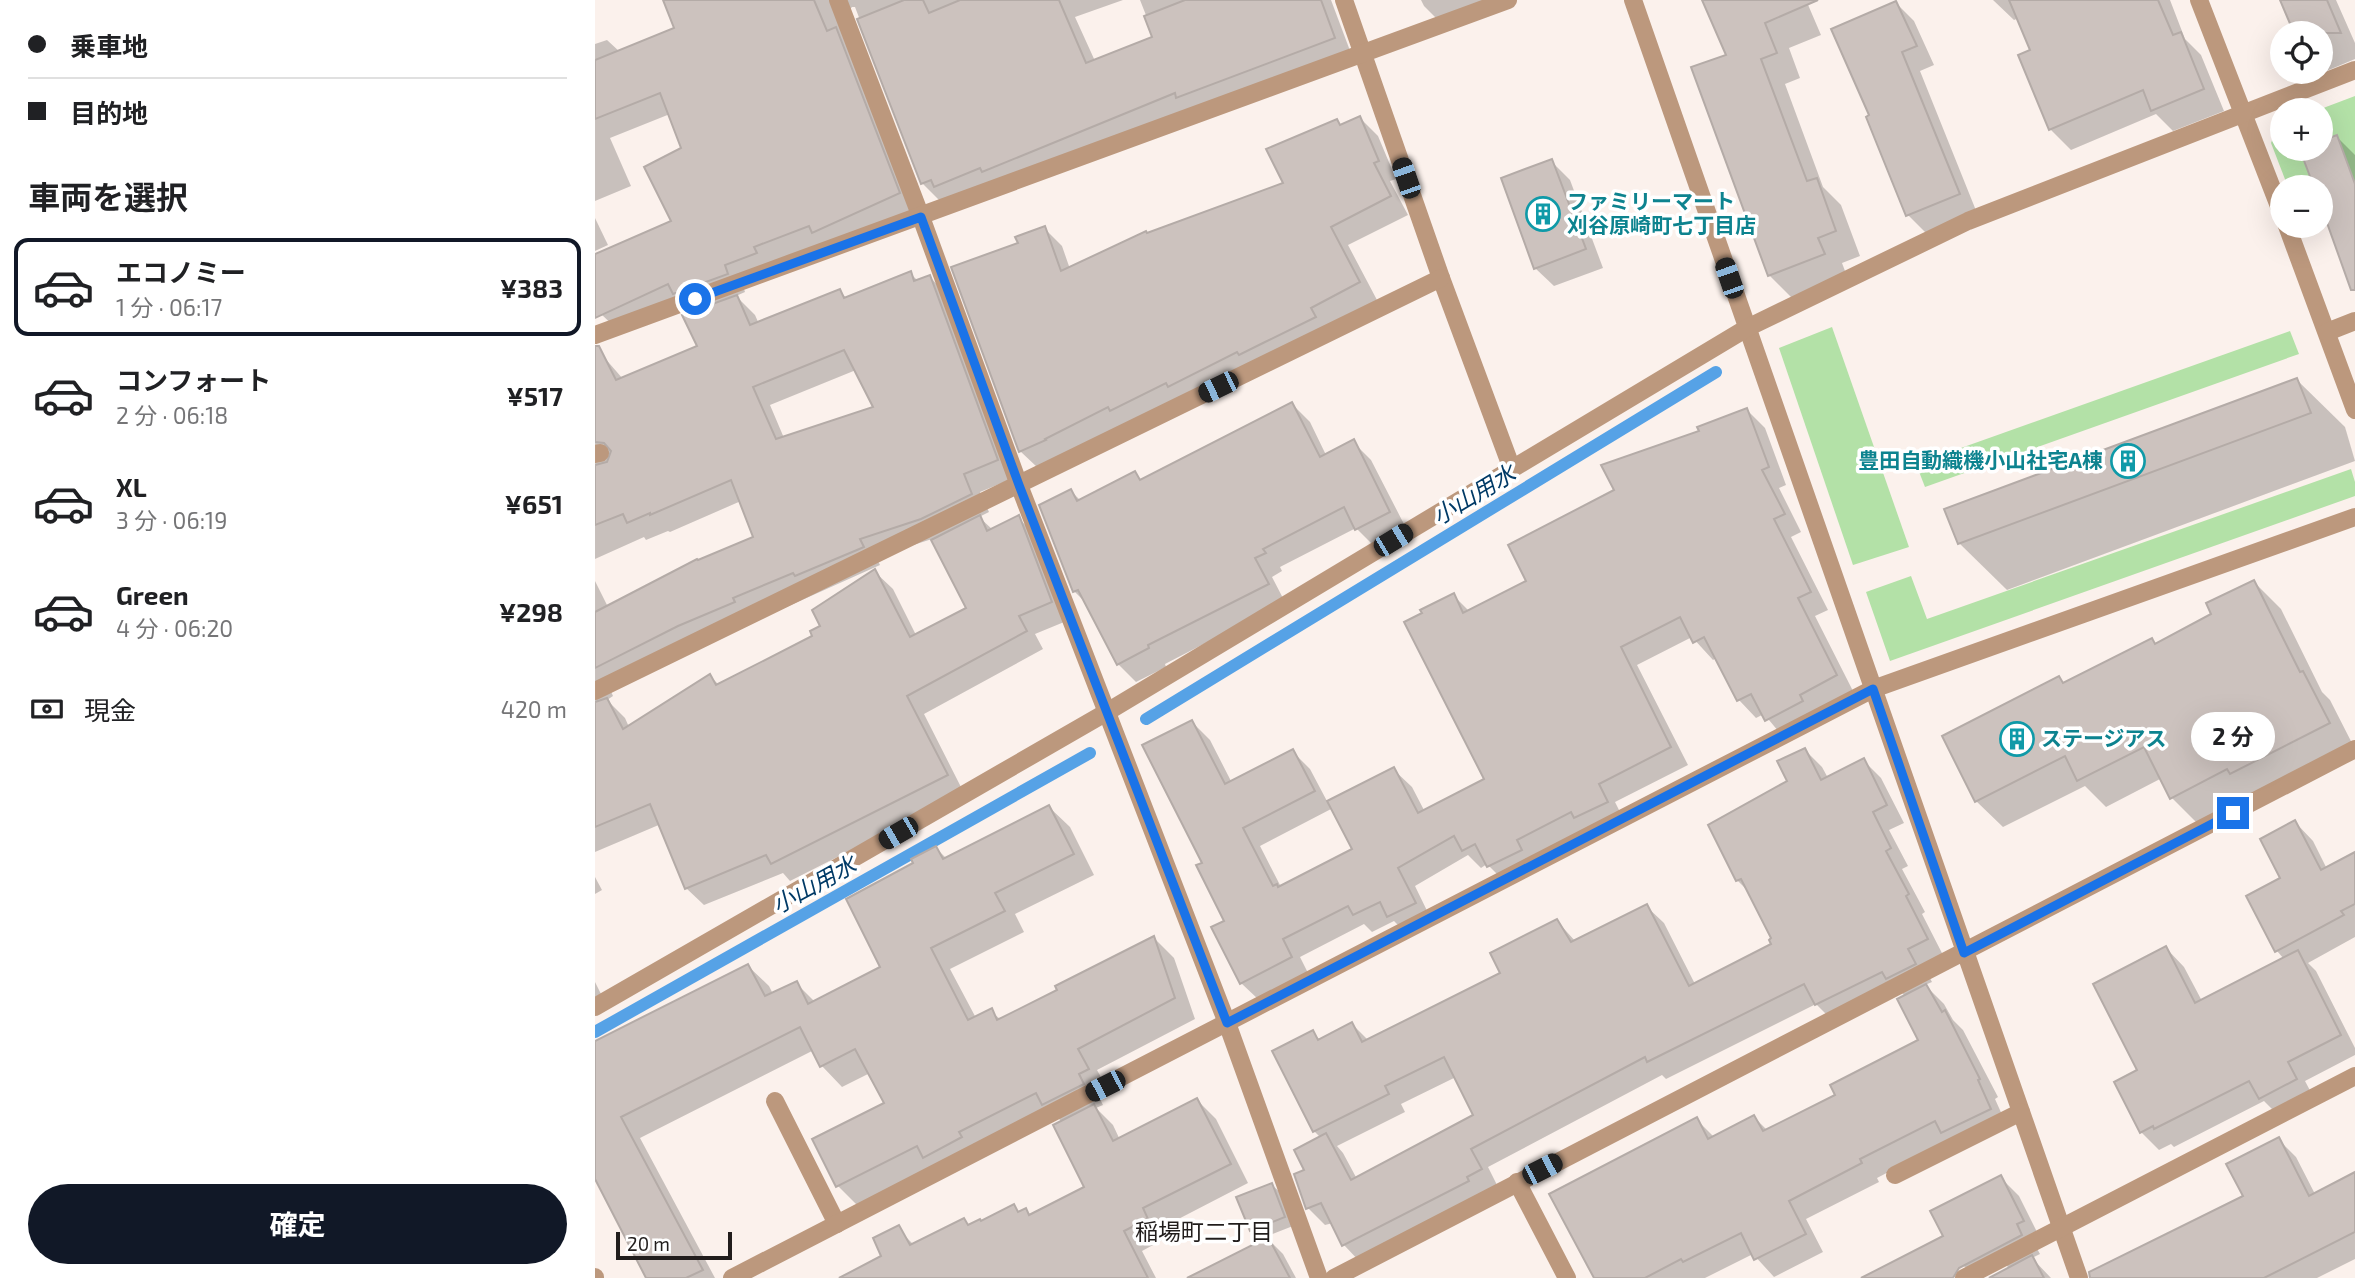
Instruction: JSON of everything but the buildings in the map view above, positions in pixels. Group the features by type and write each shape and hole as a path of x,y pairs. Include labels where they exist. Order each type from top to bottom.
{"street":[{"path":"838,0 1019,485 1227,1023 1319,1278"},
{"path":"1344,0 1441,278 1512,468"},
{"path":"595,335 1508,0"},
{"path":"1633,0 2079,1278"},
{"path":"2199,0 2270,182"},
{"path":"595,1007 1107,712 1747,328 1968,221 2355,71"},
{"path":"2292,238 2355,411"},
{"path":"595,691 1441,278"},
{"path":"2327,332 2355,321"},
{"path":"732,1278 1873,689 2355,517"},
{"path":"1334,1278 2355,750"},
{"path":"1964,1278 2355,1076"},
{"path":"775,1101 837,1224"},
{"path":"1895,1175 2021,1112"},
{"path":"1517,1182 1567,1278"}],"green space":[{"path":"2355,96 2355,186 2333,194 2333,175 2283,175 2278,161 2333,161 2333,104"},
{"path":"1832,327 1909,547 1853,565 1779,348"},
{"path":"2290,331 2299,354 1925,487 1916,464"},
{"path":"2351,469 2355,496 1890,661 1866,592 1911,576 1927,619"}],"waterway":[{"name":"小山用水","path":"1146,719 1716,372"},
{"name":"小山用水","path":"595,1032 1090,753"}],"place":[{"name":"ファミリーマート 刈谷原崎町七丁目店","path":"1543,214"},
{"name":"豊田自動織機小山社宅A棟","path":"2128,461"},
{"name":"ステージアス","path":"2017,739"}],"district":[{"name":"稲場町二丁目","path":"1204,1232"}],"route":[{"path":"695,299 921,217 1019,485 1227,1023 1873,689 1964,953 2233,813"}]}
